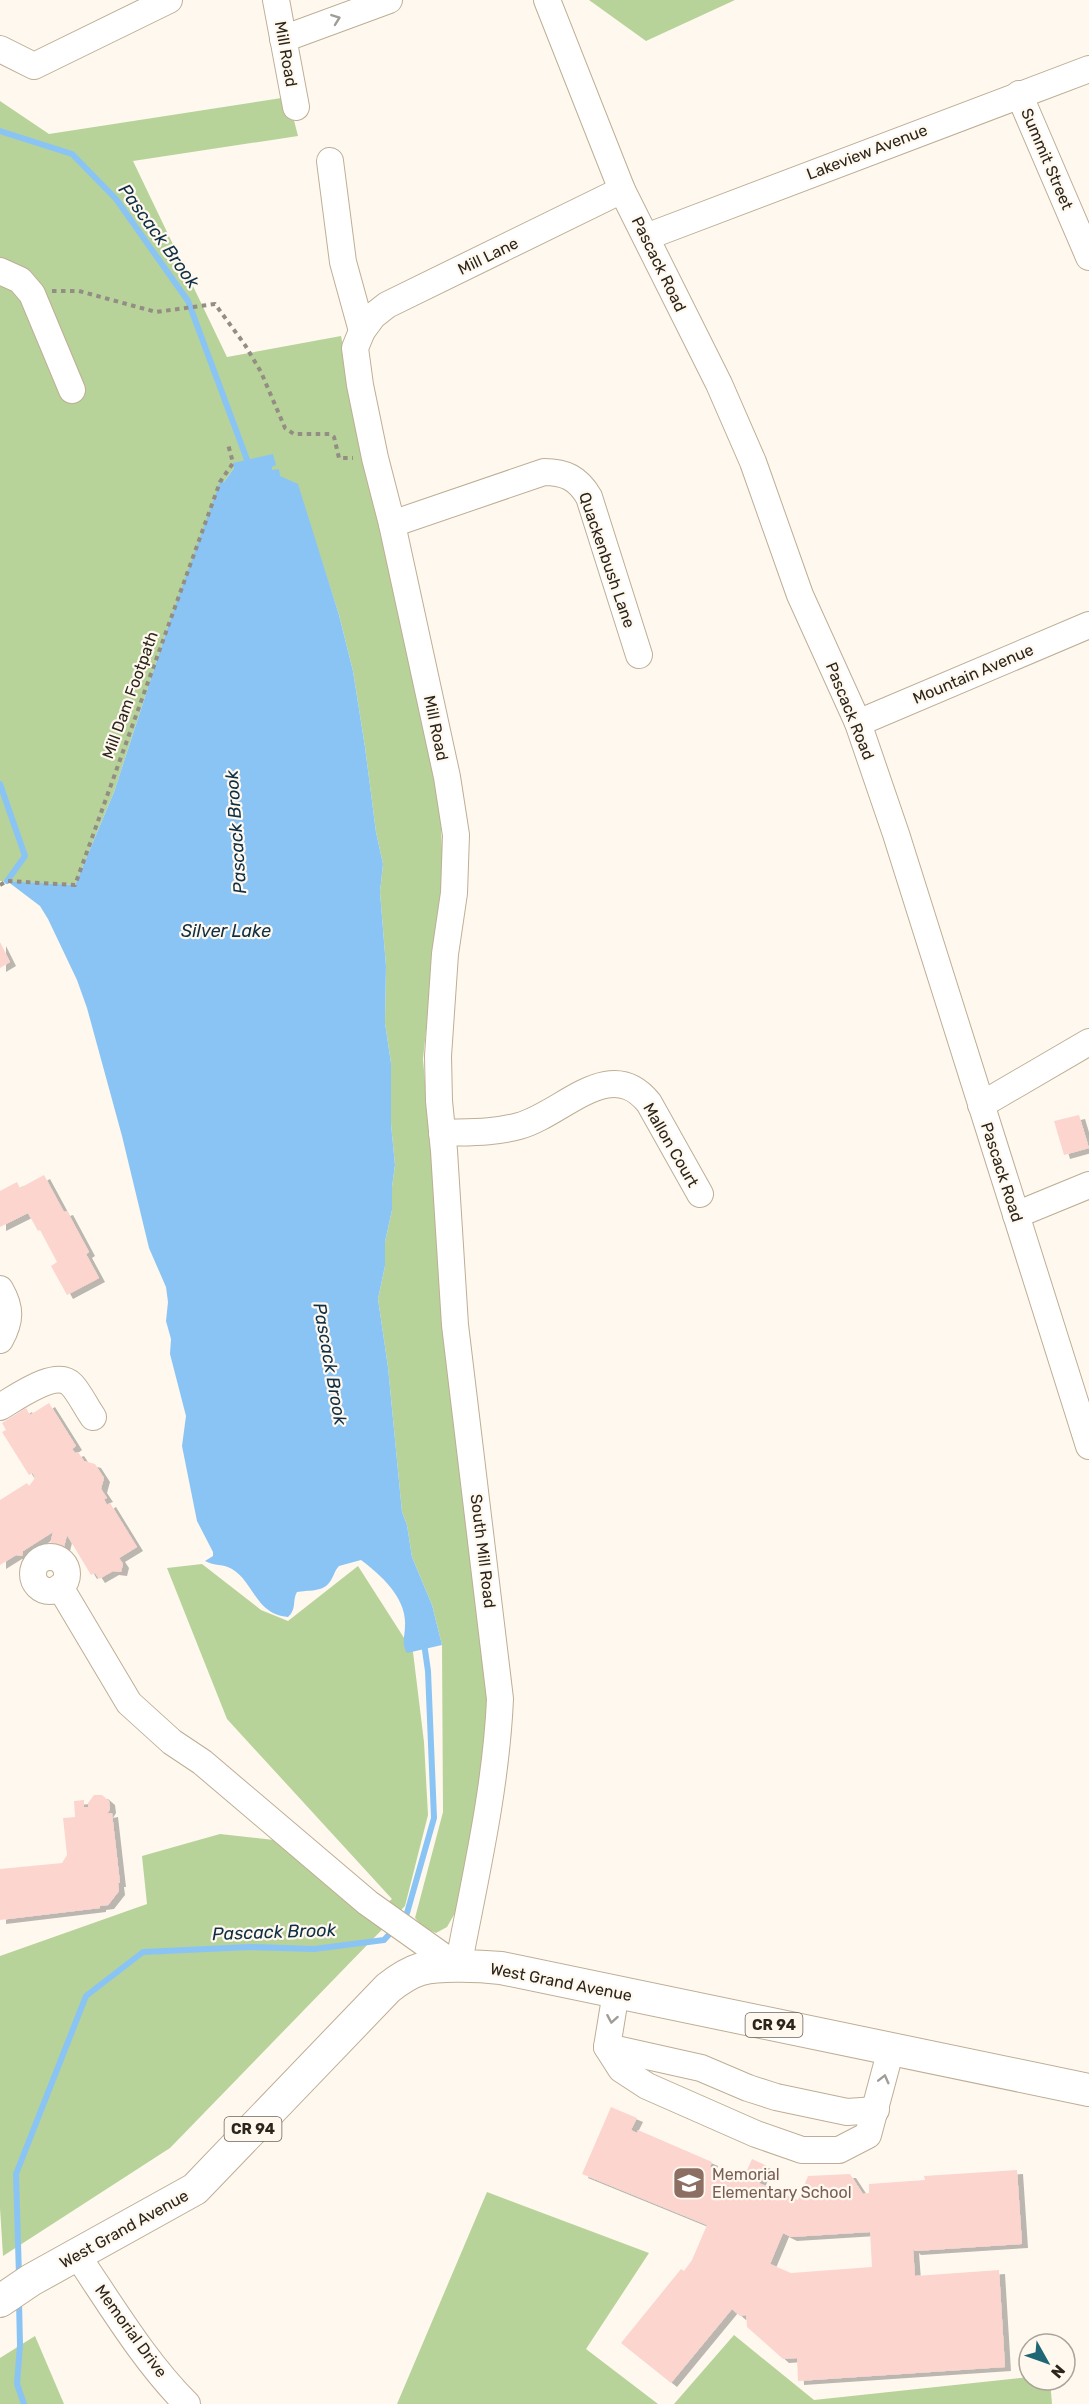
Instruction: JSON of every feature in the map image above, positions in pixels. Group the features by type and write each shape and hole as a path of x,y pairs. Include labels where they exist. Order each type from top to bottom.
{"main road":[{"name":"West Grand Avenue","path":"0,2301 31,2280 195,2189 388,1988 406,1975 422,1968 501,1968 1089,2090"}],"street":[{"path":"0,49 34,66 169,0"},
{"name":"Mill Road","path":"277,0 296,107"},
{"path":"283,39 389,0"},
{"name":"Pascack Road","path":"547,0 622,190 719,384 749,452 800,595 858,723 896,834 1089,1446"},
{"name":"Lakeview Avenue","path":"646,237 1089,69"},
{"name":"Summit Street","path":"1019,94 1089,257"},
{"path":"330,161 343,262 362,331"},
{"name":"Mill Lane","path":"362,331 373,316 387,305 622,190"},
{"path":"0,271 20,280 28,290 72,390"},
{"name":"Mill Road","path":"362,331 355,348 357,369 447,777 456,835 454,893 445,954 438,1056 442,1133"},
{"name":"Quackenbush Lane","path":"392,524 544,472 558,472 571,476 582,485 589,497 639,655"},
{"name":"Mountain Avenue","path":"858,723 1089,626"},
{"path":"981,1105 1089,1042"},
{"name":"Mallon Court","path":"442,1133 493,1131 520,1126 540,1119 599,1085 614,1083 628,1085 649,1103 700,1194"},
{"name":"South Mill Road","path":"442,1133 455,1324 500,1699 498,1740 482,1843 458,1967"},
{"path":"1016,1215 1089,1185"},
{"path":"0,1289 8,1304 9,1318 0,1340"},
{"path":"0,1407 40,1384 57,1379 71,1383 93,1417"},
{"path":"60,1587 129,1703 172,1742 202,1762 368,1903 458,1967"},
{"path":"616,1992 607,2047 621,2068 647,2086 756,2134 802,2150 839,2150 868,2134 891,2049"},
{"path":"607,2047 701,2068 776,2097 848,2112 876,2110"},
{"name":"Memorial Drive","path":"77,2255 123,2323 175,2392 187,2404"}],"path":[{"path":"28,290 79,291 156,312 215,304 245,345 261,372 285,428 294,434 330,434 334,437 339,458 375,458"},
{"name":"Mill Dam Footpath","path":"0,885 8,881 75,885 220,482 233,463 228,444"}],"green space":[{"path":"589,0 735,0 646,41"},
{"path":"288,97 298,136 133,161 227,357 341,336 440,808 443,868 423,1059 452,1389 491,1681 488,1763 455,1913 447,1927 436,1933 424,1928 415,1918 443,1812 442,1645 432,1605 412,1557 407,1525 402,1512 388,1367 378,1299 385,1266 385,1242 392,1210 395,1165 391,1124 391,1063 385,1023 386,966 380,892 383,864 376,832 353,671 339,615 318,550 280,476 272,471 272,467 234,468 224,482 169,623 114,792 75,885 0,881 0,101 49,134"},
{"path":"202,1564 261,1610 288,1621 358,1566 413,1652 424,1742 428,1815 405,1906 170,2148 3,2256 0,2208 0,1956 147,1904 142,1856 220,1834 283,1841 371,1915 392,1899 227,1719 167,1568"},
{"path":"487,2192 649,2253 586,2349 658,2404 397,2404"},
{"path":"734,2335 814,2400 1017,2378 1017,2392 1051,2392 1052,2404 674,2404"},
{"path":"35,2336 64,2404 0,2404 0,2358"}],"water":[{"name":"Silver Lake","path":"273,454 276,465 272,467 272,470 279,469 280,476 298,484 339,615 353,671 376,832 383,864 380,892 386,966 385,1023 391,1063 391,1124 395,1165 392,1210 385,1242 385,1266 378,1299 388,1367 402,1512 407,1525 412,1557 432,1605 442,1645 407,1653 404,1643 405,1616 402,1606 384,1580 361,1560 339,1566 332,1579 323,1588 297,1592 288,1617 268,1610 232,1569 205,1561 213,1556 213,1552 197,1521 182,1446 186,1416 170,1354 171,1339 166,1321 168,1302 166,1287 149,1248 122,1136 87,1008 77,980 40,906 7,881 75,885 114,792 169,623 220,482 224,482 234,468 233,463"}],"building":[{"path":"0,942 10,962 0,968"},
{"path":"1079,1115 1089,1148 1064,1155 1054,1121"},
{"path":"44,1175 89,1252 86,1254 99,1278 67,1295 51,1266 57,1262 28,1213 0,1227 0,1191 17,1182 20,1188"},
{"path":"49,1403 76,1446 72,1449 75,1453 78,1452 84,1461 95,1464 104,1478 101,1489 107,1498 104,1499 107,1505 110,1503 137,1547 119,1558 123,1564 121,1572 113,1571 99,1579 95,1573 91,1575 67,1535 62,1555 48,1552 53,1532 23,1551 22,1556 16,1555 0,1565 0,1500 27,1483 29,1486 35,1478 33,1473 29,1475 2,1432 6,1430 2,1423 26,1408 30,1415"},
{"path":"94,1795 102,1795 109,1801 110,1809 107,1814 112,1813 119,1891 108,1905 100,1906 100,1908 0,1920 0,1869 62,1863 67,1855 63,1818 75,1817 74,1801 84,1800 84,1807 88,1807"},
{"path":"611,2107 637,2118 631,2130 637,2133 638,2130 712,2162 710,2167 742,2181 752,2159 767,2166 759,2183 798,2200 808,2176 850,2174 863,2194 869,2193 869,2184 925,2180 924,2176 1017,2170 1022,2244 915,2251 913,2249 915,2276 999,2270 1005,2367 798,2381 797,2358 783,2359 747,2327 746,2315 740,2316 732,2309 671,2383 621,2343 681,2269 684,2271 692,2260 707,2225 582,2174","holes":["870,2232 872,2267 791,2273 770,2264 783,2233 791,2237"]}],"waterway":[{"name":"Pascack Brook","path":"0,131 72,154 116,199 188,301 249,465"},
{"path":"0,784 25,856 7,881"},
{"name":"Pascack Brook","path":"401,1920 407,1913 434,1818 428,1671 424,1643"},
{"name":"Pascack Brook","path":"19,2276 16,2174 86,1996 143,1952 250,1947 314,1949 384,1940 395,1928"},
{"name":"Pascack Brook","path":"19,2301 20,2345 17,2384 24,2404"}],"place":[{"name":"Memorial Elementary School","path":"689,2183"}]}
